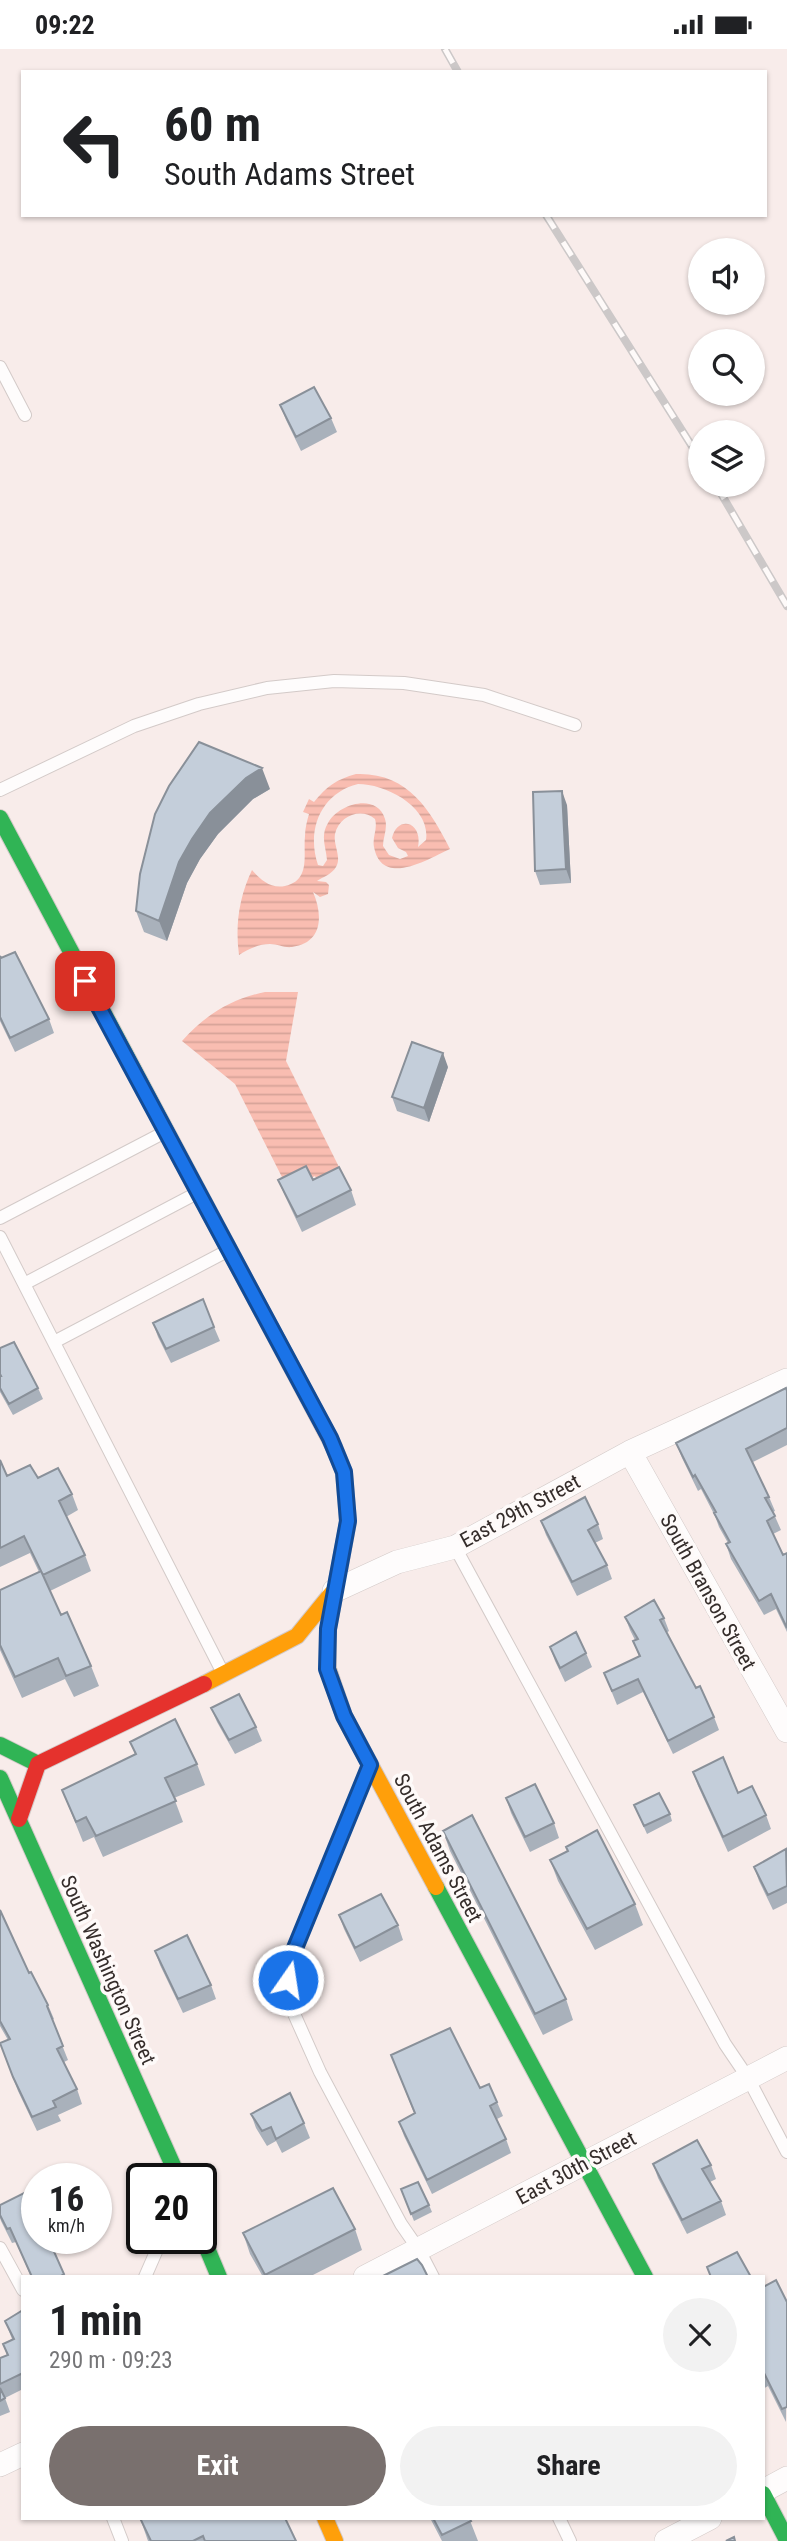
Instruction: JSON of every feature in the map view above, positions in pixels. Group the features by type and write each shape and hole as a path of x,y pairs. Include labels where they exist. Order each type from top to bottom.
{"main road":[{"name":"South Adams Street","path":"0,818 330,1438 344,1472 348,1521 328,1629 327,1669 344,1716 644,2275"},
{"name":"East 29th Street","path":"38,1764 224,1675 297,1636 334,1591"},
{"path":"0,1745 38,1764 9,1824"},
{"name":"South Washington Street","path":"0,1778 9,1824 171,2163"},
{"path":"209,2254 218,2275"},
{"path":"765,2496 787,2540"},
{"path":"326,2520 335,2541"}],"street":[{"name":"East 29th Street","path":"334,1591 397,1562 455,1547 630,1453 787,1380"},
{"name":"South Branson Street","path":"630,1453 787,1731"},
{"name":"East 30th Street","path":"369,2275 787,2058"},
{"path":"0,2465 21,2455"},
{"path":"765,2491 787,2478"},
{"path":"666,2541 706,2520"}],"lane":[{"path":"0,367 25,415"},
{"path":"0,790 134,726 199,704 267,688 334,681 404,683 484,695 575,725"},
{"path":"0,1218 165,1132"},
{"path":"24,1284 198,1192"},
{"path":"0,1237 224,1675"},
{"path":"54,1342 229,1250"},
{"path":"455,1547 787,2152"},
{"path":"370,1765 293,1953 287,1999 320,2072 401,2224 432,2275"},
{"path":"0,2248 21,2286"},
{"path":"146,2275 155,2254"},
{"path":"114,2520 122,2541"},
{"path":"560,2520 570,2541"}],"shaded area":[{"path":"356,774 374,775 403,786 425,807 450,849 407,867 386,866 379,859 374,847 375,819 363,814 351,815 341,822 335,834 338,859 336,867 317,881 329,885 328,894 320,897 313,892 319,918 315,934 302,944 289,947 262,945 239,955 239,912 252,870 270,885 280,887 299,878 304,866 305,830 309,814 303,812 309,799 314,802 332,784","holes":["358,784 393,793 414,808 426,828 426,840 418,847 417,831 409,824 399,826 392,838 398,848 408,856 400,859 389,855 383,846 386,822 381,811 366,803 348,806 328,823 324,837 327,860 323,866 318,865 314,839 316,826 326,804 345,789"]},
{"path":"265,992 298,992 286,1061 345,1179 323,1190 315,1176 288,1189 235,1084 182,1041 219,1009"}],"building":[{"path":"314,387 331,418 296,437 280,405"},
{"path":"199,742 262,768 246,778 210,813 192,839 179,862 159,921 136,911 140,874 155,814 169,786"},
{"path":"562,791 566,869 535,871 533,792"},
{"path":"15,952 49,1019 10,1038 0,1017 0,956 1,958"},
{"path":"412,1042 443,1053 424,1108 392,1097"},
{"path":"306,1166 313,1180 339,1167 351,1190 297,1217 278,1180"},
{"path":"203,1299 214,1327 166,1349 153,1323"},
{"path":"14,1342 38,1388 9,1404 0,1388 0,1348"},
{"path":"786,1388 787,1428 746,1449 775,1516 767,1521 783,1555 787,1553 787,1628 771,1594 759,1601 726,1544 730,1542 714,1513 716,1512 695,1475 693,1477 676,1443"},
{"path":"0,1460 7,1476 30,1465 38,1478 58,1468 72,1494 59,1501 85,1555 43,1575 24,1536 0,1548"},
{"path":"585,1497 598,1524 588,1530 607,1565 572,1582 541,1521"},
{"path":"41,1571 61,1615 67,1612 91,1666 66,1676 58,1658 15,1677 0,1645 0,1590"},
{"path":"654,1600 664,1618 660,1620 696,1688 700,1686 714,1717 668,1741 638,1679 612,1691 604,1673 640,1656 633,1641 638,1639 625,1617"},
{"path":"576,1632 586,1653 560,1668 550,1647"},
{"path":"239,1694 256,1727 229,1740 211,1708"},
{"path":"175,1719 197,1764 165,1778 176,1801 96,1836 86,1817 76,1822 62,1790 136,1754 130,1742"},
{"path":"723,1757 738,1793 752,1786 766,1815 723,1837 693,1772"},
{"path":"535,1784 554,1823 525,1837 506,1798"},
{"path":"659,1793 670,1814 644,1826 634,1805"},
{"path":"472,1815 566,1999 535,2014 443,1831"},
{"path":"597,1830 635,1904 587,1929 550,1860 568,1851 566,1847"},
{"path":"786,1849 787,1886 768,1895 754,1867"},
{"path":"381,1894 398,1925 355,1948 339,1915"},
{"path":"0,1910 29,1973 31,1972 48,2005 63,2046 57,2049 77,2089 53,2101 56,2107 32,2117 0,2043 10,2039 0,2021"},
{"path":"187,1935 211,1985 178,1999 155,1951"},
{"path":"450,2028 480,2088 489,2084 497,2102 490,2106 506,2139 427,2180 399,2122 415,2113 391,2055"},
{"path":"290,2093 304,2123 276,2139 271,2127 262,2131 251,2114"},
{"path":"697,2140 711,2165 702,2169 721,2201 682,2220 653,2164"},
{"path":"418,2182 429,2205 411,2214 401,2189"},
{"path":"333,2188 355,2229 265,2275 243,2233"},
{"path":"21,2194 21,2252 10,2228 7,2229 0,2215 0,2205"},
{"path":"737,2252 750,2275 710,2275 707,2267"},
{"path":"22,2254 55,2254 64,2274 62,2275 31,2275"},
{"path":"417,2259 427,2275 385,2275"},
{"path":"776,2280 787,2302 787,2407 782,2409 765,2375 765,2286"},
{"path":"21,2311 21,2374 0,2384 0,2358 8,2355 3,2344 14,2339 5,2321"},
{"path":"0,2388 5,2398 0,2401"},
{"path":"141,2520 286,2520 296,2541 205,2541 203,2536 193,2541 151,2541"},
{"path":"434,2520 471,2521 442,2535"}],"railway":[{"path":"445,49 457,70"},
{"path":"547,217 688,440"},
{"path":"723,497 787,606"}],"traffic: fast":[{"path":"0,818 240,1270"},
{"path":"0,1745 38,1764"},
{"path":"0,1778 172,2163"},
{"path":"436,1887 644,2275"},
{"path":"209,2254 218,2275"},
{"path":"765,2498 787,2540"}],"traffic: slow":[{"path":"334,1447 344,1472 348,1522 328,1629 328,1669 344,1716 436,1887"},
{"path":"204,1684 297,1636 332,1593"},
{"path":"326,2520 335,2541"}],"traffic: jam":[{"path":"240,1270 334,1447"},
{"path":"19,1819 38,1764 204,1684"}],"route":[{"path":"85,981 330,1438 344,1472 348,1521 328,1629 327,1669 344,1716 370,1765 293,1953 288,1980"}]}
